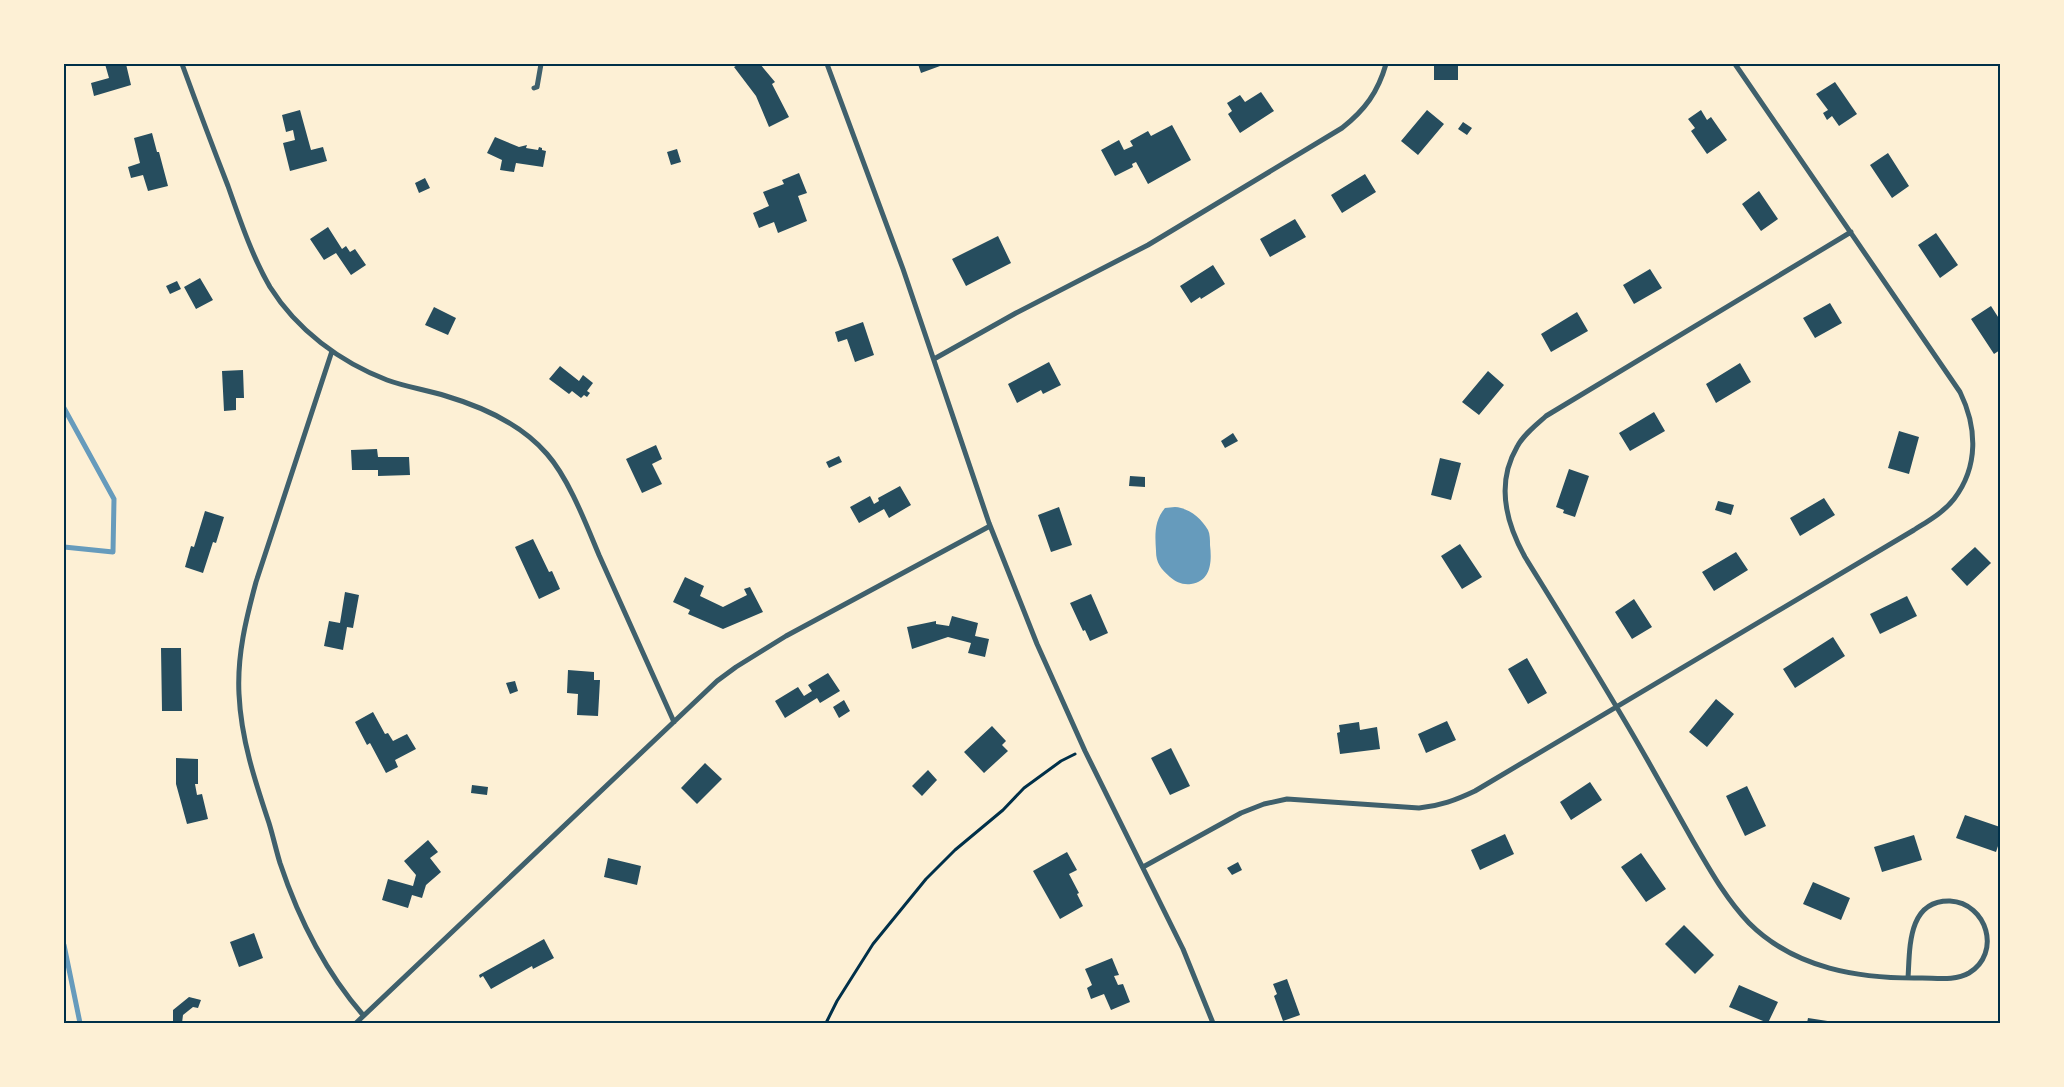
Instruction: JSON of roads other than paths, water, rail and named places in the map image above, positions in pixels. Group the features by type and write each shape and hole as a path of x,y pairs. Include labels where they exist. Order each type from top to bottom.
{"street":[{"path":"182,64 244,228 267,281 298,323 332,351 360,369 390,381 448,397 498,416 516,428 547,454 574,500 674,722"},
{"path":"534,88 537,87 542,64"},
{"path":"827,64 934,359 990,526 1037,644 1085,749 1183,949 1213,1023"},
{"path":"934,359 1016,313 1148,245 1342,128 1366,106 1375,93 1386,64"},
{"path":"1143,867 1241,813 1264,804 1287,799 1419,808 1439,806 1475,791 1914,530 1942,510 1953,499 1969,470 1972,455 1973,439 1968,408 1948,372 1735,64"},
{"path":"1851,232 1546,416 1530,430 1517,446 1508,467 1504,488 1505,507 1516,541 1617,707 1710,871 1736,909 1751,925 1780,947 1812,964 1851,974 1908,978 1951,978 1974,970 1984,957 1988,941 1985,925 1976,912 1962,903 1946,901 1924,910 1914,923 1912,930 1908,978"},
{"path":"332,351 256,582 246,619 241,652 239,693 245,744 280,862 298,912 321,959 343,992 364,1015"},
{"path":"356,1023 717,681 743,662 786,636 990,526"}],"water":[{"path":"1165,508 1185,509 1194,514 1209,533 1211,558 1209,570 1203,579 1191,584 1182,584 1172,579 1157,559 1157,523"}],"waterway":[{"path":"64,408 114,499 113,552 64,547"},
{"path":"64,945 80,1023"}]}
